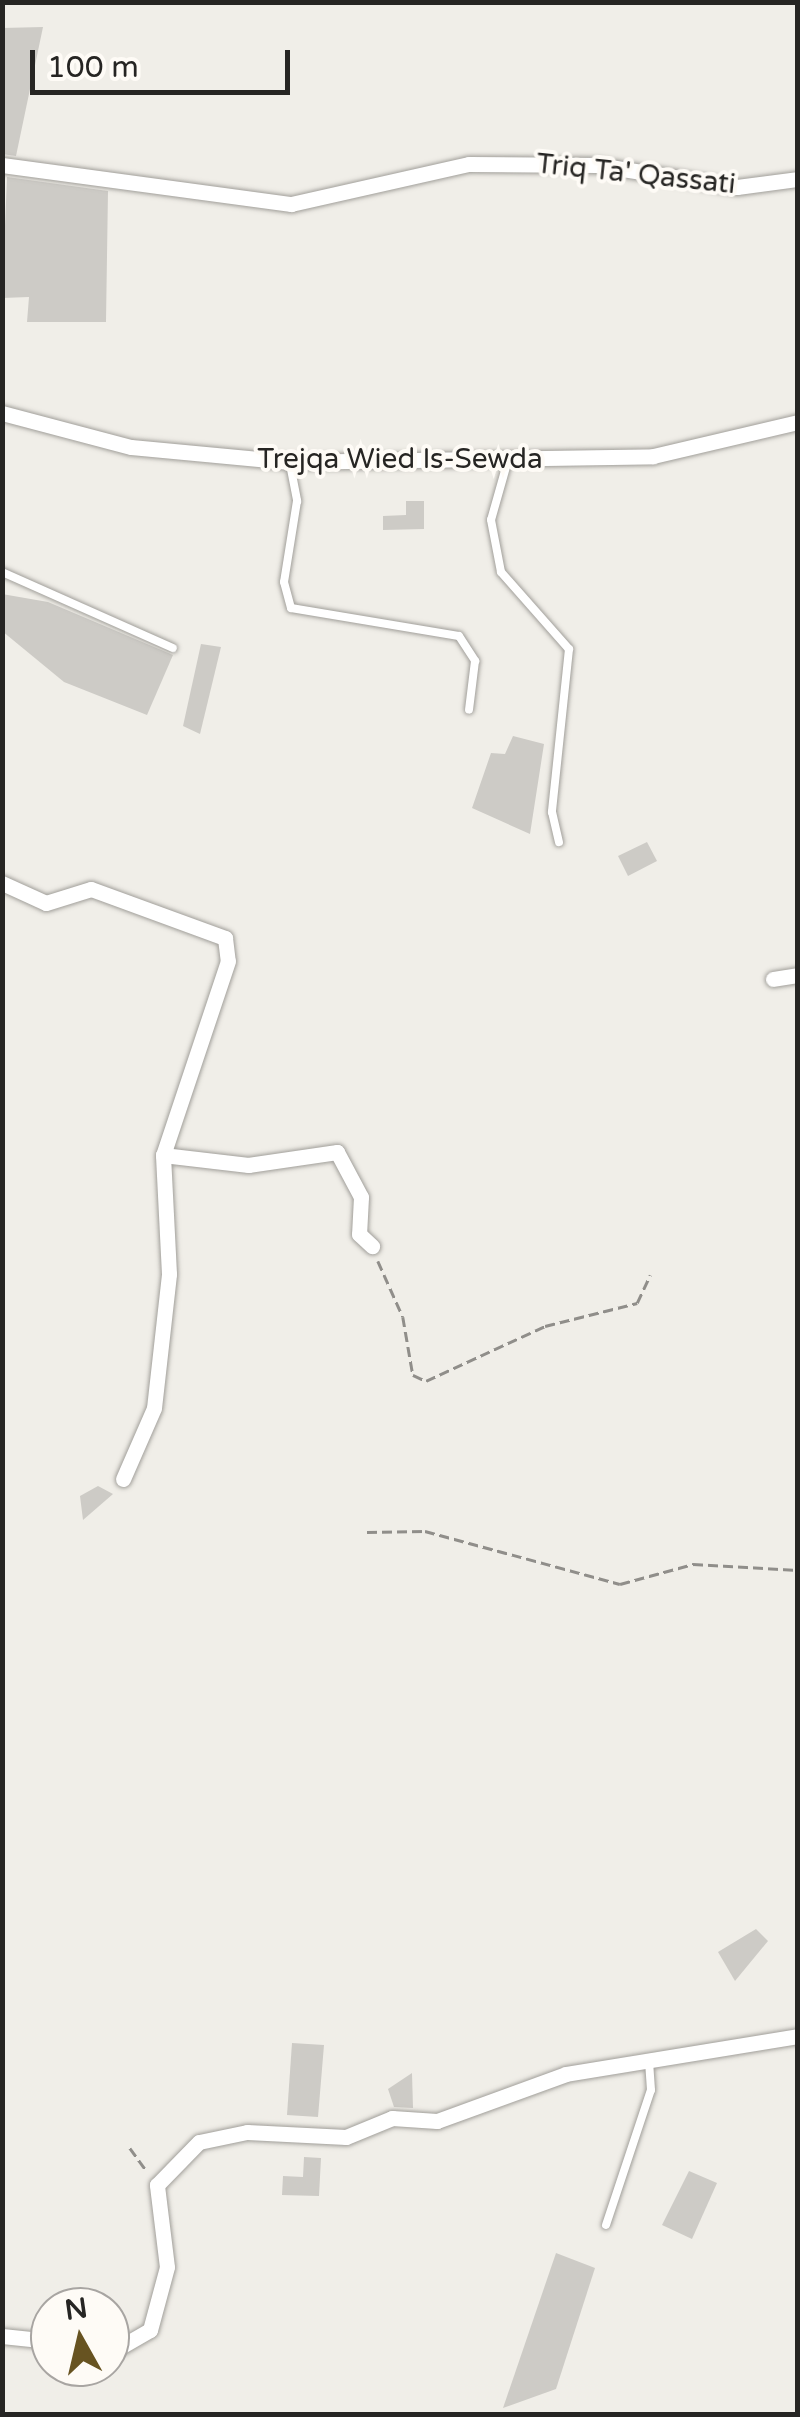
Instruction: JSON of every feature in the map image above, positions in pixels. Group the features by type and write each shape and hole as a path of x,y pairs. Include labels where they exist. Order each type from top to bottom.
{"street":[{"name":"Triq Ta' Qassati","path":"2,165 291,204 469,164 597,164 737,187 798,180"},
{"name":"Trejqa Wied Is-Sewda","path":"2,413 131,447 290,462 508,460 686,452 798,422"},
{"path":"2,884 46,903 91,889 225,938 228,961 163,1155 170,1274 154,1408 123,1478"},
{"path":"773,978 798,974"},
{"path":"163,1155 248,1165 337,1152 362,1197 358,1234 372,1246"},
{"path":"130,2342 150,2330 164,2286 158,2184 199,2142 247,2132 346,2137 392,2118 438,2121 566,2074 649,2064 798,2036"},
{"path":"2,2336 30,2338"}],"lane":[{"path":"508,460 491,520 501,572 570,649 552,812 559,842"},
{"path":"290,462 298,501 284,582 291,608 459,636 475,661 469,710"},
{"path":"2,572 173,648"},
{"path":"606,2225 651,2090 649,2064"}],"path":[{"path":"372,1246 403,1317 413,1375 426,1381 545,1326 637,1303 650,1276"},
{"path":"367,1532 425,1531 620,1584 680,1565 798,1570"},
{"path":"130,2148 158,2184"}],"building":[{"path":"43,27 16,156 2,154 2,28"},
{"path":"7,177 108,191 106,322 27,322 29,297 2,298"},
{"path":"406,501 424,501 424,529 383,530 383,516 406,515"},
{"path":"2,594 48,602 173,655 147,715 64,682 2,631"},
{"path":"201,644 221,647 200,734 183,726"},
{"path":"513,736 544,744 530,834 472,808 491,753 505,754"},
{"path":"647,842 657,861 628,876 618,856"},
{"path":"98,1486 113,1494 83,1520 80,1496"},
{"path":"756,1929 768,1941 735,1981 718,1952"},
{"path":"292,2043 324,2045 318,2117 287,2115"},
{"path":"412,2073 413,2108 394,2107 388,2089"},
{"path":"304,2157 321,2158 319,2196 282,2195 283,2176 303,2177"},
{"path":"689,2171 717,2183 692,2239 662,2225"},
{"path":"556,2253 595,2268 556,2389 503,2408"}]}
